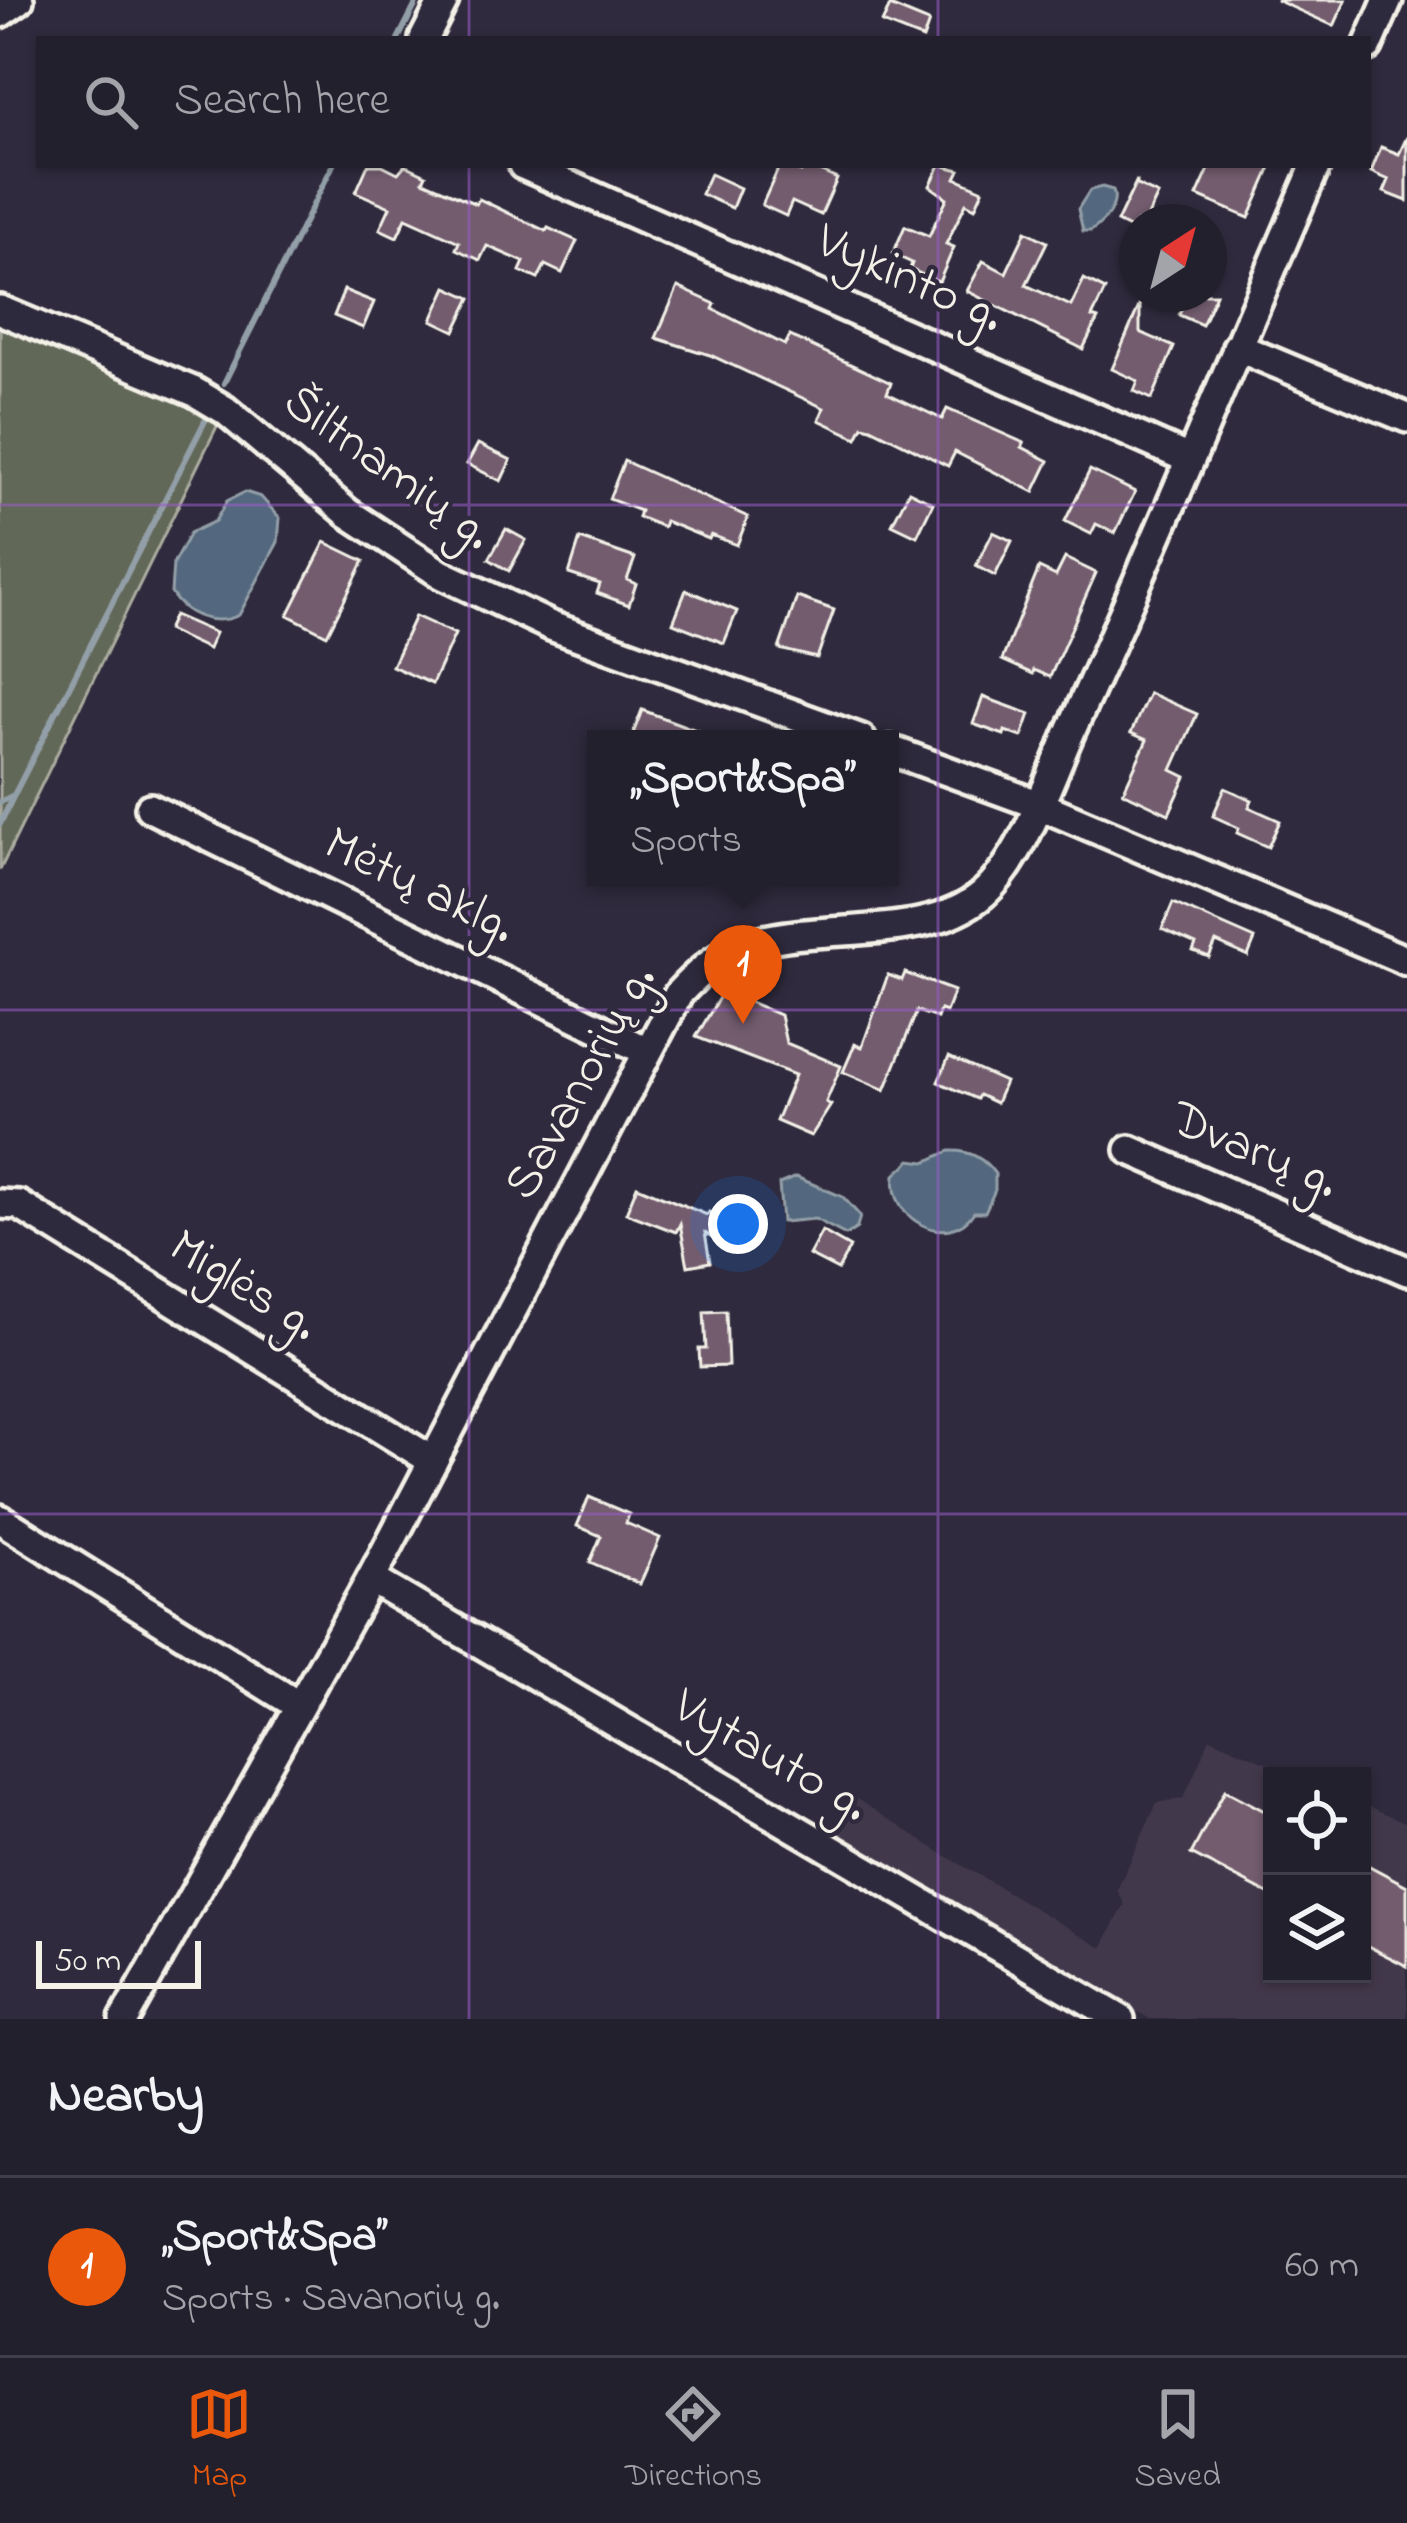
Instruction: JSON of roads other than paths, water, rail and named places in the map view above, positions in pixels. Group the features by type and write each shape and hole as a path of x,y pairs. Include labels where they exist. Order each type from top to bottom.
{"street":[{"path":"0,13 19,0"},
{"path":"426,36 444,0"},
{"path":"1371,39 1388,0"},
{"name":"Vykinto g.","path":"530,168 1189,459"},
{"name":"Savanorių g.","path":"124,2019 371,1579 679,993 705,967 735,949 767,939 919,920 970,902 1001,872 1037,804 1315,168"},
{"name":"Šiltnamių g.","path":"0,310 165,379 225,410 348,513 441,574 490,599 551,626 835,730"},
{"path":"1237,347 1407,418"},
{"path":"899,753 1037,804 1407,961"},
{"name":"Mėtų aklg.","path":"150,808 646,1051"},
{"name":"Dvarų g.","path":"1130,1150 1407,1271"},
{"name":"Miglės g.","path":"0,1204 19,1205 433,1461"},
{"path":"0,1520 299,1706"},
{"name":"Vytauto g.","path":"371,1579 1120,2019"}],"water":[{"path":"1090,190 1113,190 1112,208 1091,231 1083,231 1078,209"},
{"path":"245,492 261,497 280,518 278,542 239,615 220,620 201,617 171,593 173,564 190,533 215,521 227,501"},
{"path":"950,1151 970,1154 986,1164 995,1174 995,1190 985,1212 974,1212 950,1229 936,1229 910,1217 895,1191 895,1175 911,1160 925,1162"},
{"path":"796,1177 843,1197 860,1216 857,1228 846,1235 815,1219 782,1222 779,1184"}],"waterway":[{"path":"400,36 418,0"},
{"path":"224,383 332,168"},
{"path":"0,802 14,795 205,421"},
{"path":"0,824 14,795"}],"place":[{"name":"„Sport&Spa”","path":"743,1024"}]}
